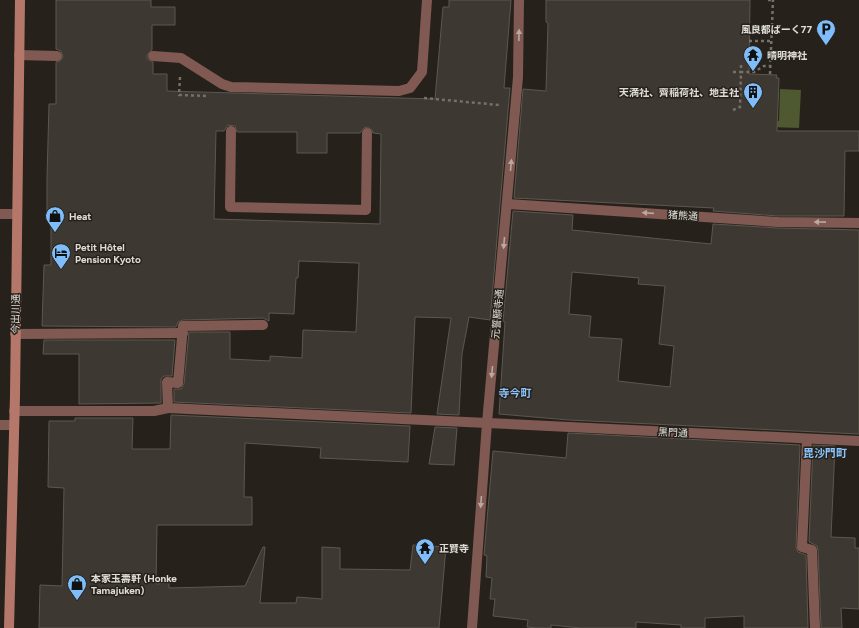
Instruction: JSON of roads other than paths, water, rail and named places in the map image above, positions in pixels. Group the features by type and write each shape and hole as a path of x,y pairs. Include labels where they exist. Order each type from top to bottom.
{"main road":[{"name":"今出川通","path":"8,628 14,425 20,0"}],"street":[{"path":"153,56 181,58 231,90 368,94 399,91 410,88 422,72 427,0"},
{"name":"元誓願寺通","path":"472,628 487,422 516,106 519,0"},
{"path":"19,55 56,56"},
{"path":"231,132 230,207 366,210 367,133"},
{"name":"猪熊通","path":"508,204 778,222 859,223"},
{"path":"0,214 17,214"},
{"path":"168,408 167,382 178,383 183,326 263,325"},
{"path":"15,334 183,333"},
{"name":"黒門通","path":"14,411 154,411 168,408 487,422 859,442"},
{"path":"0,425 14,425"},
{"path":"807,439 802,547 812,550 815,628"}],"place":[{"name":"風良都ぱーく77","path":"826,46"},
{"name":"晴明神社","path":"753,72"},
{"name":"天満社、齊稲荷社、地主社","path":"753,109"},
{"name":"Heat","path":"55,233"},
{"name":"Petit Hôtel Pension Kyoto","path":"61,270"},
{"name":"正賢寺","path":"425,565"},
{"name":"本家玉壽軒 (Honke Tamajuken)","path":"77,601"}],"district":[{"name":"寺今町","path":"515,393"},
{"name":"毘沙門町","path":"825,453"}]}
